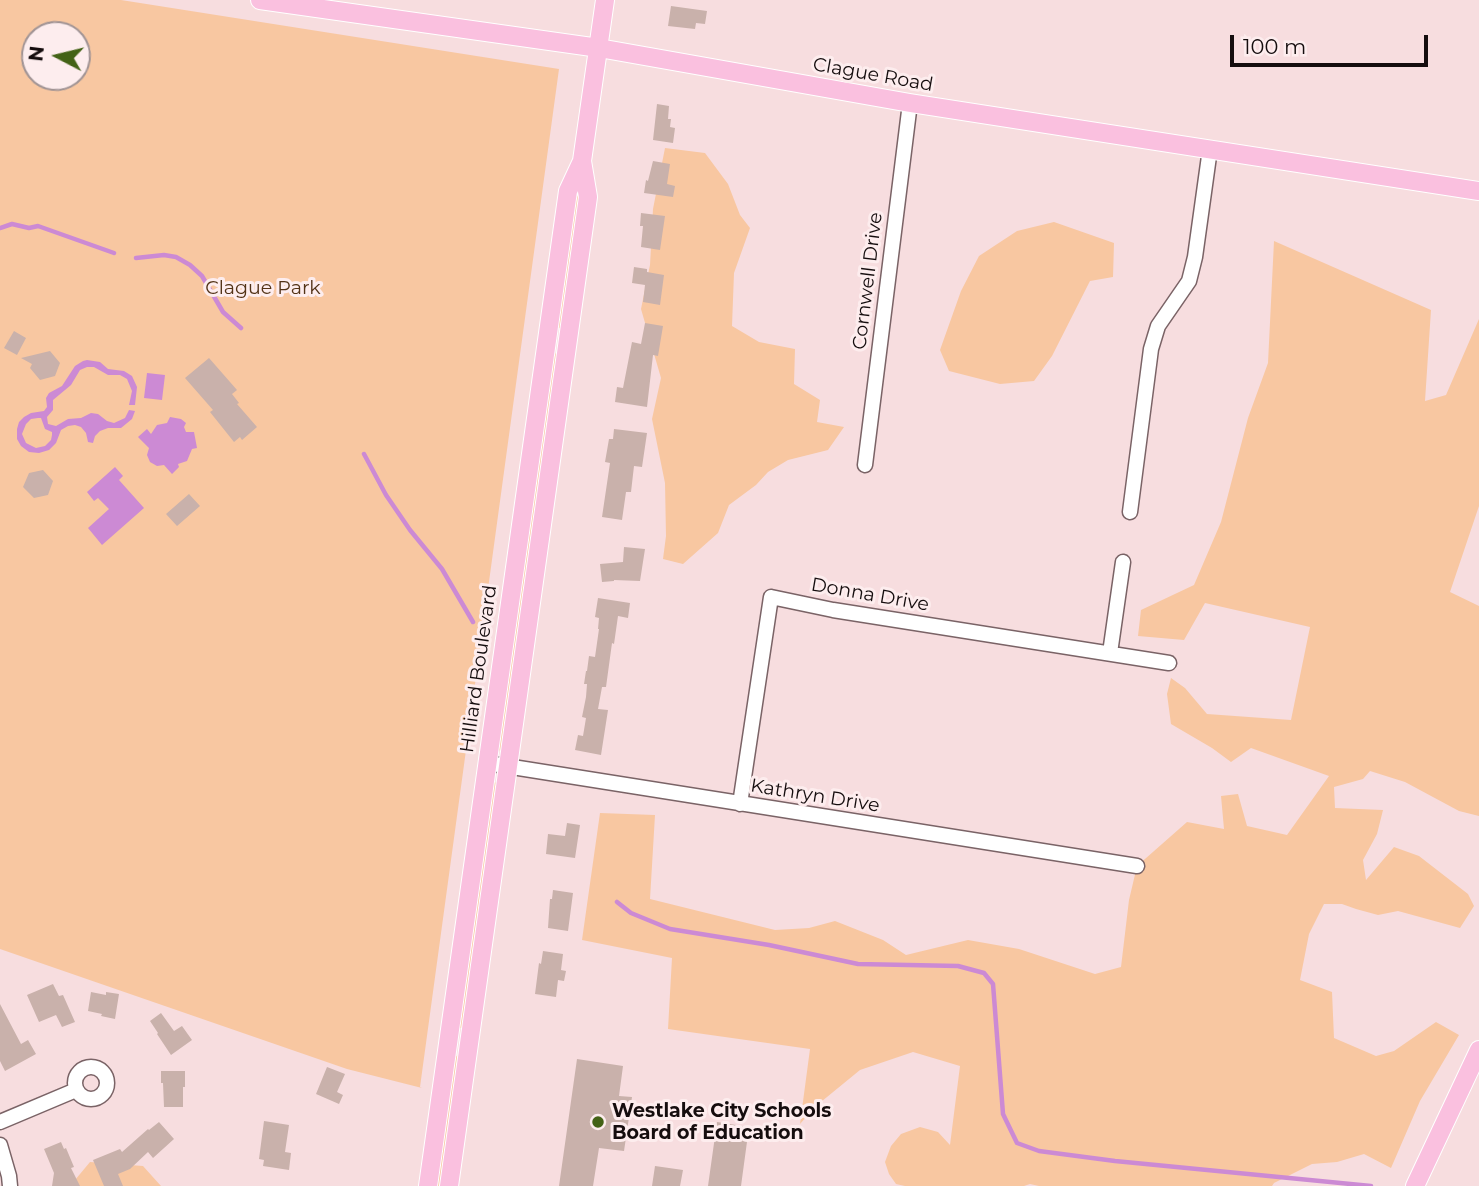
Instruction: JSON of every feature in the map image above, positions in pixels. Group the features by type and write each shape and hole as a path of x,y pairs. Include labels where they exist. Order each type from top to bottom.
{"main road":[{"name":"Clague Road","path":"260,0 599,48 910,103 1479,191"},
{"name":"Hilliard Boulevard","path":"428,1186 568,191 582,161 605,0"},
{"name":"Hilliard Boulevard","path":"449,1186 589,197 582,161"},
{"path":"1415,1186 1479,1050"}],"street":[{"name":"Cornwell Drive","path":"865,465 910,103"},
{"path":"1130,512 1152,349 1158,326 1189,281 1195,257 1210,149"},
{"path":"1110,653 1123,562"},
{"name":"Donna Drive","path":"740,804 771,597 833,610 1169,663"},
{"name":"Kathryn Drive","path":"487,763 1137,866"},
{"path":"0,1122 76,1090"},
{"path":"0,1145 10,1186"}],"green space":[{"name":"Clague Park","path":"0,0 121,0 559,69 420,1087 422,1088 347,1069 0,949"},
{"path":"665,148 705,153 728,184 740,215 750,228 734,273 732,326 759,342 795,349 794,384 820,400 817,422 844,427 828,450 788,460 768,472 756,485 729,505 718,533 683,564 663,559 666,536 665,483 652,419 661,378 641,309 650,265 653,209"},
{"path":"574,194 581,194 561,328 558,328 556,327"},
{"path":"1054,222 1114,243 1113,277 1090,281 1052,356 1034,381 1000,384 949,371 940,350 961,291 979,256 1017,231"},
{"path":"1274,241 1431,310 1425,401 1446,395 1479,319 1479,506 1450,592 1479,606 1479,816 1459,811 1405,782 1370,771 1363,779 1334,787 1335,808 1383,810 1377,834 1363,860 1366,880 1394,847 1419,856 1468,894 1474,906 1460,928 1398,911 1378,915 1342,904 1324,904 1309,934 1300,980 1332,992 1334,1038 1376,1056 1394,1051 1436,1022 1459,1035 1420,1101 1391,1168 1364,1154 1337,1162 1312,1164 1272,1186 896,1184 885,1162 891,1146 901,1134 920,1127 938,1132 950,1145 960,1066 913,1052 860,1070 816,1106 800,1124 810,1049 668,1029 672,958 582,940 600,813 655,815 650,899 775,930 809,928 835,921 883,940 906,955 968,940 1019,949 1095,974 1121,967 1129,900 1137,866 1187,822 1224,829 1221,796 1238,794 1247,826 1287,835 1329,776 1251,748 1231,762 1171,724 1167,694 1171,678 1185,688 1207,714 1291,720 1310,627 1205,603 1184,640 1138,636 1141,610 1194,585 1221,522 1248,418 1268,363"},
{"path":"554,353 557,354 504,751 496,750"},
{"path":"497,783 461,1028 458,1027 491,784"},
{"path":"461,1053 442,1186 437,1186 453,1062"},
{"path":"90,1162 143,1166 161,1186 70,1186"}],"shaded area":[{"path":"83,361 100,362 108,369 124,371 132,376 137,387 135,405 129,405 132,391 127,379 87,367 80,370 71,385 53,400 53,410 47,417 48,424 56,426 68,419 81,418 91,413 114,423 125,418 129,410 135,411 132,419 121,428 100,431 93,443 88,442 81,427 68,426 61,430 56,443 49,450 29,452 17,439 19,422 31,413 44,411 49,393 62,386 75,366","holes":["41,418 45,429 52,432 52,435 45,446 36,448 26,443 22,434 31,419"]},
{"path":"147,373 165,375 162,400 144,398"},
{"path":"170,417 186,423 186,432 194,432 197,448 192,449 187,461 178,464 179,467 172,474 164,465 157,466 150,462 147,455 149,448 138,437 147,429 151,434 157,425 167,423"},
{"path":"115,467 123,476 119,480 144,508 102,545 88,528 109,509 98,498 94,501 87,492"}],"building":[{"path":"671,6 707,11 705,24 696,23 695,29 668,26"},
{"path":"657,104 669,106 670,127 675,128 673,143 653,140"},
{"path":"653,161 670,164 667,184 675,186 673,197 644,193"},
{"path":"641,213 665,216 660,250 641,247"},
{"path":"634,267 664,275 660,305 643,302 645,285 632,283"},
{"path":"645,323 663,326 658,356 653,355 647,407 615,402 617,387 623,388 632,342 641,344"},
{"path":"14,331 26,338 17,355 4,348"},
{"path":"50,351 60,363 55,376 40,380 30,368 32,364 21,358"},
{"path":"209,358 237,390 232,394 239,403 237,404 257,427 242,440 240,437 234,442 210,412 213,410 185,378"},
{"path":"614,429 647,433 642,467 634,466 631,492 626,492 622,520 602,517 610,463 605,462 609,439 613,439"},
{"path":"43,470 53,481 48,495 34,498 23,487 29,473"},
{"path":"189,494 200,506 177,526 166,514"},
{"path":"624,547 645,549 640,581 602,582 600,564 623,562"},
{"path":"598,598 630,603 628,618 618,616 606,687 602,687 598,709 608,710 601,755 575,750 578,735 583,736 586,718 582,717 587,684 584,684 589,656 595,657 599,629 599,618 595,617"},
{"path":"567,823 580,825 575,858 546,854 548,834 565,836"},
{"path":"553,890 573,893 568,931 548,928"},
{"path":"543,951 563,954 561,970 566,971 564,981 558,980 556,997 535,994"},
{"path":"53,984 59,996 63,995 75,1022 62,1027 56,1015 39,1022 27,995"},
{"path":"91,992 119,994 115,1019 88,1011"},
{"path":"0,1004 21,1044 28,1040 36,1054 5,1071 0,1061"},
{"path":"161,1013 174,1031 182,1026 192,1040 171,1055 150,1021"},
{"name":"Westlake City Schools Board of Education","path":"577,1059 623,1066 619,1096 632,1097 624,1151 599,1148 593,1186 559,1186"},
{"path":"327,1067 345,1074 337,1092 343,1095 339,1104 316,1094"},
{"path":"161,1071 185,1071 183,1107 164,1107"},
{"path":"264,1121 289,1125 285,1152 291,1153 289,1170 263,1166 264,1160 259,1159"},
{"path":"159,1122 174,1139 153,1158 148,1152 130,1169 118,1174 123,1186 104,1186 93,1160 120,1149 122,1152"},
{"name":"Westlake City Schools Board of Education","path":"717,1122 749,1127 741,1186 708,1186"},
{"path":"61,1142 64,1149 66,1148 74,1167 71,1168 80,1186 52,1186 54,1173 44,1149"},
{"path":"655,1166 683,1170 680,1186 652,1186"}],"waterway":[{"path":"0,228 12,224 29,228 38,226 114,253"},
{"path":"136,258 164,255 176,257 190,265 202,276 223,312 241,328"},
{"path":"364,454 386,495 442,569 473,622"},
{"path":"617,902 631,913 670,929 769,945 858,964 958,966 984,973 993,984 1003,1114 1017,1143 1039,1151 1115,1161 1371,1186"}],"place":[{"name":"Westlake City Schools Board of Education","path":"598,1122"}]}
